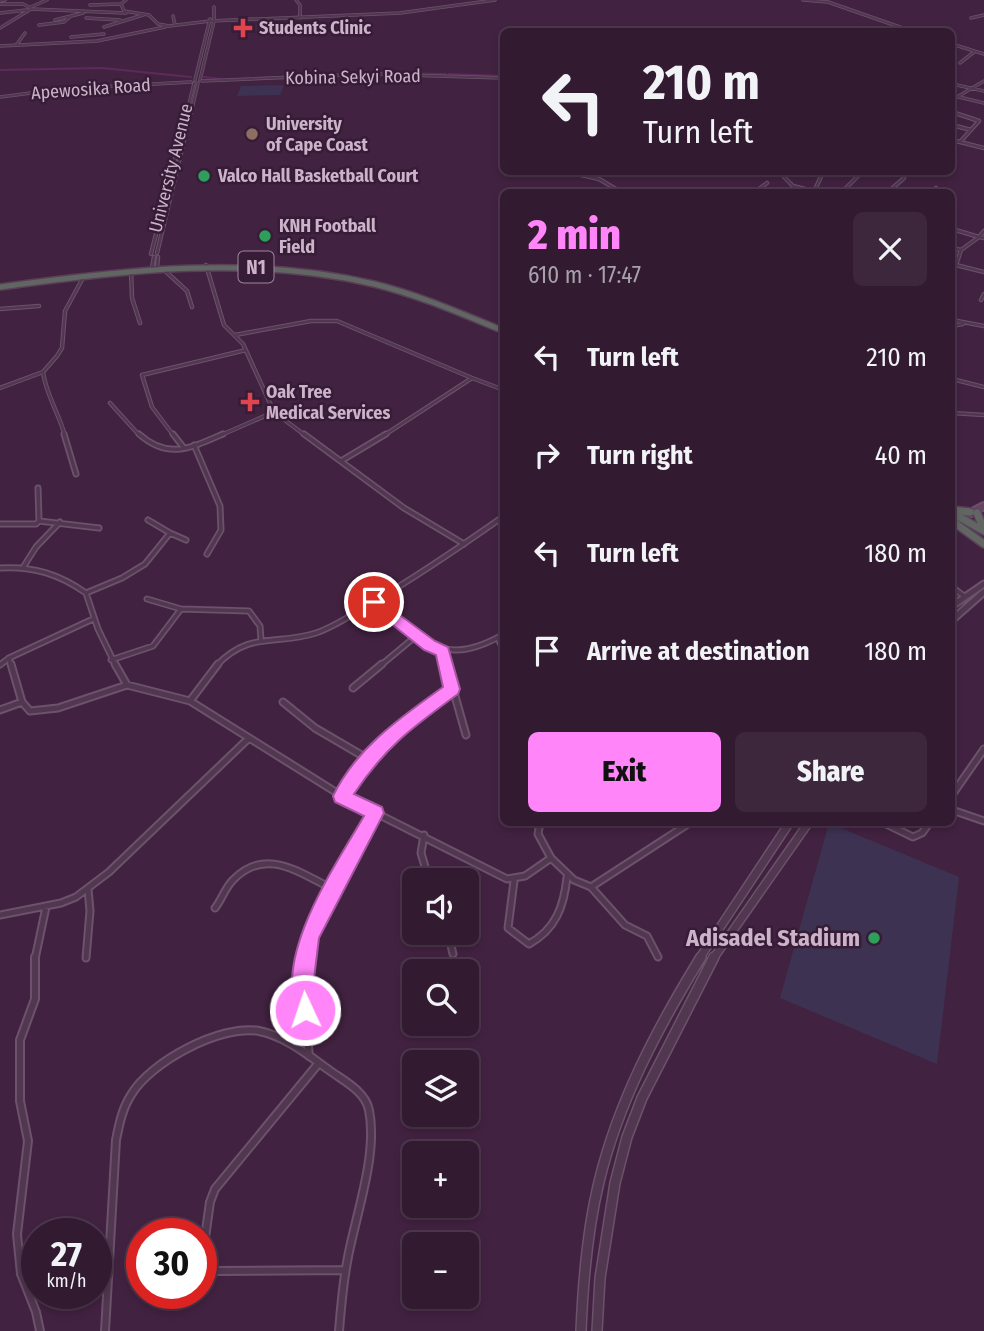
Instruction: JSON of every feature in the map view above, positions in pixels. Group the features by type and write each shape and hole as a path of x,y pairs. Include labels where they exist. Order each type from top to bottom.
{"highway":[{"name":"N1","path":"0,287 140,269 157,262 309,272 363,282 416,297 500,329"},
{"path":"955,511 978,510 984,530"},
{"path":"958,521 984,530"},
{"path":"958,521 984,544"}],"main road":[{"path":"958,521 978,510"}],"street":[{"path":"0,3 5,0"},
{"path":"0,28 29,8 47,0"},
{"path":"90,5 121,4 125,0"},
{"path":"296,0 300,5 300,18"},
{"path":"448,0 452,7"},
{"path":"0,46 106,40 169,26 212,21 400,13 495,0"},
{"path":"803,0 828,2"},
{"path":"824,0 903,28"},
{"path":"29,8 32,1"},
{"path":"0,3 29,8 146,14 154,17 158,24 169,26"},
{"path":"121,4 121,8 128,13"},
{"name":"University Avenue","path":"157,262 214,7"},
{"path":"0,13 29,8"},
{"path":"55,20 91,12"},
{"path":"104,27 146,14"},
{"path":"971,18 984,15"},
{"path":"39,25 64,22 71,16"},
{"path":"173,16 175,25"},
{"path":"86,18 125,20"},
{"path":"16,45 25,33"},
{"path":"71,37 103,33 106,40"},
{"path":"955,45 984,54"},
{"path":"960,63 975,52"},
{"name":"Kobina Sekyi Road","path":"197,81 371,74 500,78"},
{"name":"University Avenue","path":"178,82 197,81"},
{"name":"University Avenue","path":"157,262 197,81"},
{"path":"955,98 984,81"},
{"name":"Apewosika Road","path":"1,97 62,89 178,82"},
{"path":"955,84 984,92"},
{"path":"958,97 984,103"},
{"path":"955,113 978,120 960,142"},
{"path":"955,126 971,130"},
{"path":"955,141 984,148"},
{"path":"581,175 599,179 616,189"},
{"path":"785,175 785,181 807,189"},
{"path":"845,189 859,175"},
{"path":"891,189 904,178"},
{"path":"759,189 768,183"},
{"path":"955,230 984,237"},
{"path":"955,264 961,250 984,231"},
{"path":"955,249 961,250"},
{"path":"157,262 187,291 192,307"},
{"path":"206,265 223,322 246,350 274,412 420,519 464,544"},
{"path":"211,278 218,265"},
{"path":"955,266 984,272"},
{"path":"131,270 132,298 140,323"},
{"path":"0,388 43,372 62,348 65,311 85,275"},
{"path":"981,299 984,294"},
{"path":"0,309 39,306"},
{"path":"234,335 311,321 337,321 500,388"},
{"path":"955,321 984,326"},
{"path":"955,325 967,323"},
{"path":"184,448 152,407 141,377 147,372 246,350"},
{"path":"43,372 45,390 60,415 76,474"},
{"path":"341,461 472,378"},
{"path":"955,380 984,387"},
{"path":"110,403 124,422 157,449 164,451 184,448 274,412"},
{"path":"955,413 984,415"},
{"path":"194,444 220,506 220,530 207,554"},
{"path":"38,488 39,521"},
{"path":"190,701 233,650 261,640 310,636 374,602 500,519"},
{"path":"148,520 186,540"},
{"path":"0,524 30,525 39,521 99,528"},
{"path":"24,566 36,547 60,522"},
{"path":"86,593 122,579 145,564 170,533"},
{"path":"0,568 24,566 61,576 86,593 93,619 111,660 127,685"},
{"path":"955,604 984,584"},
{"path":"955,589 964,596"},
{"path":"955,617 984,593"},
{"path":"147,599 181,609 249,611 260,626 261,640"},
{"path":"374,602 416,636 443,652 468,649 498,638 500,643"},
{"path":"111,660 153,646 181,609"},
{"path":"0,665 9,658 93,619"},
{"path":"352,688 416,636"},
{"path":"443,652 466,735"},
{"path":"9,658 22,702 30,711 38,712 73,704 127,685 190,701 342,796 514,881"},
{"path":"342,796 368,759 393,733 452,689"},
{"path":"0,710 22,702"},
{"path":"282,702 315,728 368,759"},
{"path":"0,915 46,907 76,897 88,889 249,738"},
{"path":"955,791 984,749"},
{"path":"955,811 984,821"},
{"path":"309,1056 303,970 309,938 332,888 375,813"},
{"path":"539,826 538,834 551,858 567,876 592,887 625,925 640,930 647,936 658,957"},
{"path":"592,887 685,826"},
{"path":"581,1331 596,1194 624,1103 697,960 787,826"},
{"path":"597,1331 600,1278 615,1183 627,1137 642,1098 706,969 806,826"},
{"path":"890,826 913,837 922,833 927,826"},
{"path":"424,835 421,853 425,868"},
{"path":"781,835 795,844"},
{"path":"514,881 551,858"},
{"path":"215,908 235,878 264,862 286,864 312,881 332,888"},
{"path":"514,881 508,928 529,944 556,922 564,904 567,876"},
{"path":"86,958 90,911 88,889"},
{"path":"40,1331 35,1302 24,1286 16,1245 28,1141 20,1101 20,1041 35,999 34,968 46,907"},
{"path":"451,945 453,954"},
{"path":"105,1331 116,1137 120,1114 135,1086 157,1064 200,1044 241,1032 260,1031 309,1056 363,1095 369,1103 372,1117 362,1188 345,1270 339,1331"},
{"path":"318,1064 215,1189 210,1202 202,1259 205,1268 215,1271 345,1270"}],"shaded area":[{"path":"284,85 280,95 237,96 241,86"},
{"name":"Adisadel Stadium","path":"828,826 836,826 959,877 937,1064 780,998"}],"waterway":[{"path":"0,70 102,68 191,77"},
{"path":"380,73 446,74"},
{"path":"299,76 361,74"},
{"path":"449,74 500,76"},
{"path":"260,78 294,76"},
{"path":"204,77 220,79"}],"place":[{"name":"Students Clinic","path":"243,28"},
{"name":"University of Cape Coast","path":"252,134"},
{"name":"Valco Hall Basketball Court","path":"204,176"},
{"name":"KNH Football Field","path":"265,236"},
{"name":"Oak Tree Medical Services","path":"250,402"},
{"name":"Adisadel Stadium","path":"874,938"}],"route":[{"path":"305,1010 302,987 309,938 323,905 375,813 342,796 368,759 393,733 452,689 443,652 429,646 374,602"}]}
